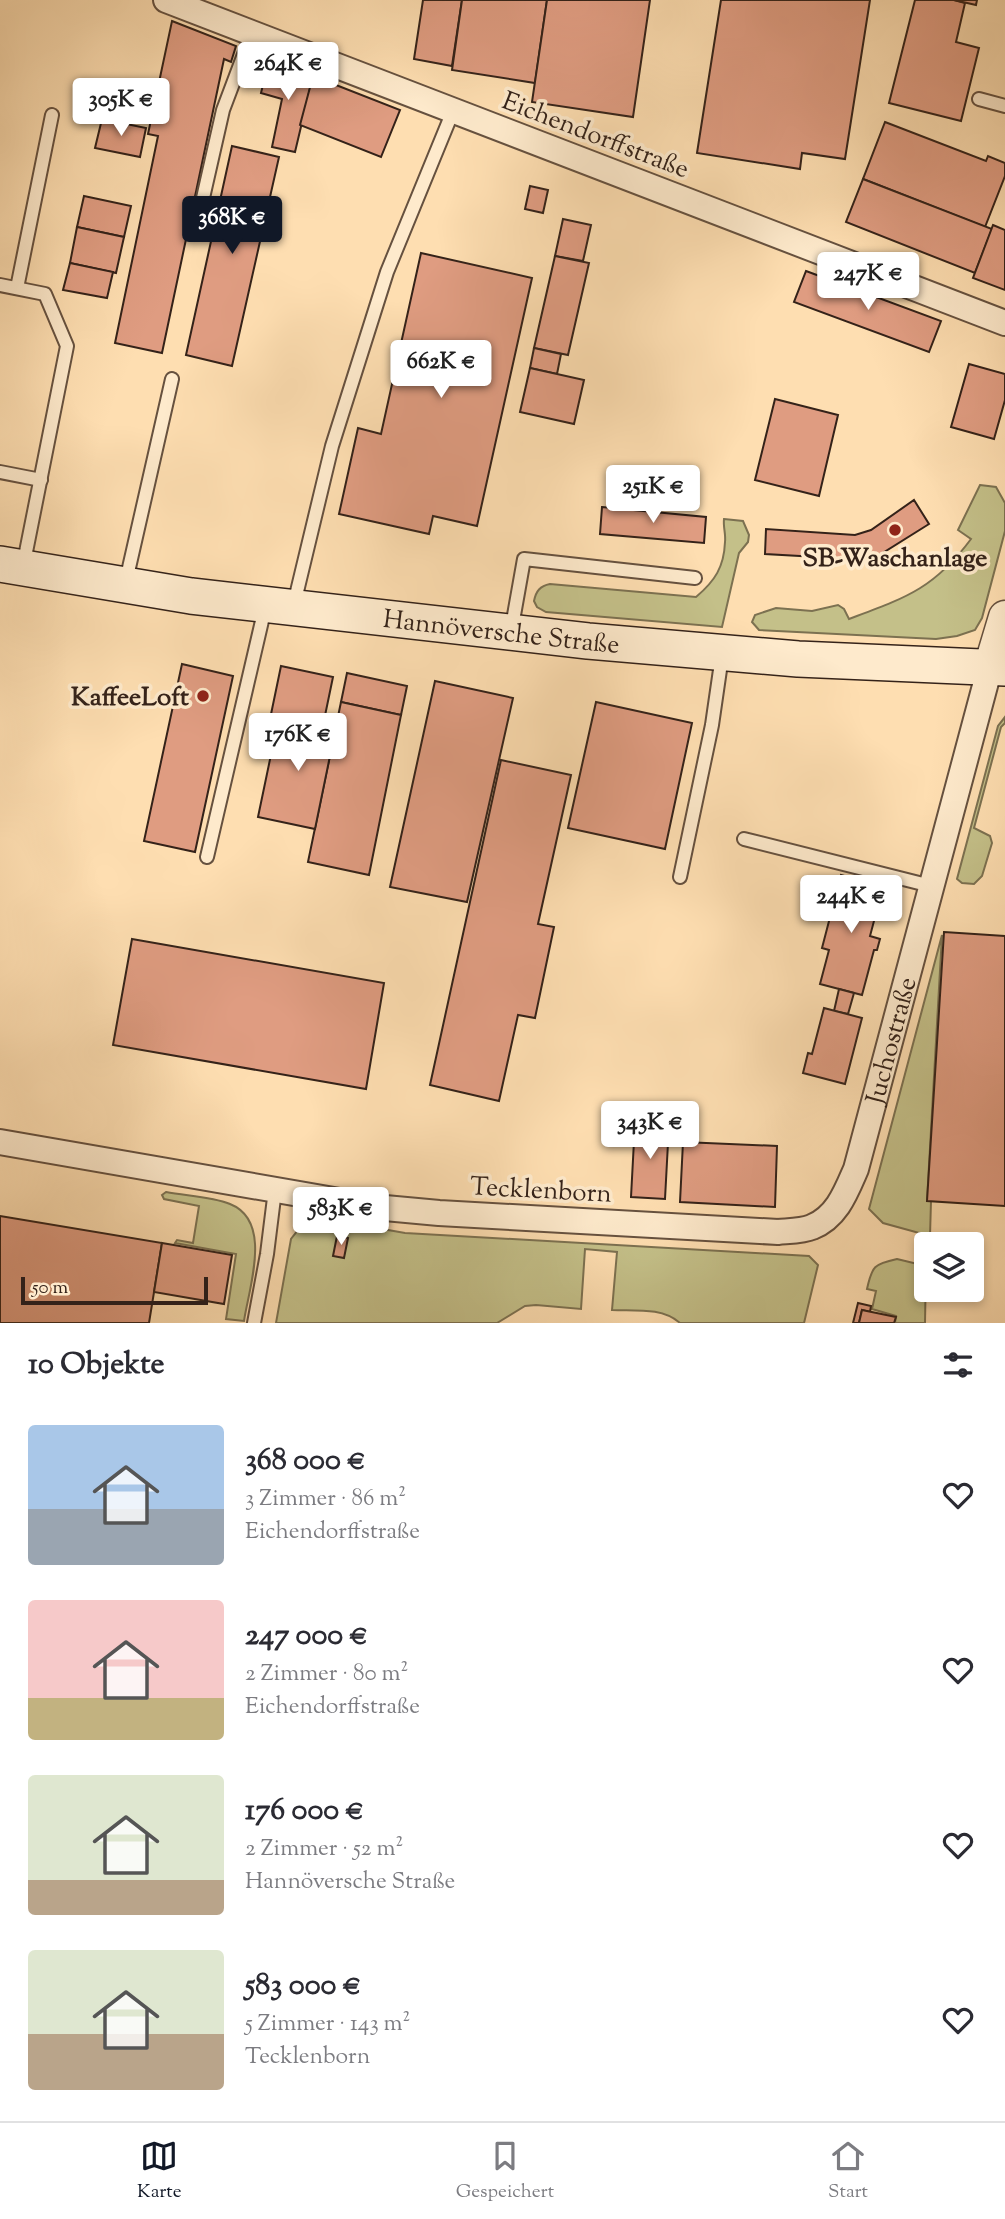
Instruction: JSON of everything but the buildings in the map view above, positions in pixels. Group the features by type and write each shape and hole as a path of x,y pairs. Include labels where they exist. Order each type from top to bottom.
{"main road":[{"name":"Hannöversche Straße","path":"12,566 191,596 588,641 811,659 998,667"}],"street":[{"name":"Eichendorffstraße","path":"166,0 1005,324"},
{"name":"Juchostraße","path":"830,1216 843,1199 856,1168 931,886 998,667 1005,617"},
{"name":"Tecklenborn","path":"0,1142 374,1207 439,1213 778,1232 811,1228 830,1216"}],"lane":[{"path":"198,220 223,110 251,33"},
{"path":"979,99 1005,106"},
{"path":"207,857 279,606 387,272 453,111"},
{"path":"18,288 52,115"},
{"path":"0,285 45,294 67,346 41,480 12,566"},
{"path":"125,585 172,379"},
{"path":"0,472 41,480"},
{"path":"511,632 524,559 695,578"},
{"path":"680,877 712,725 723,652"},
{"path":"744,839 931,886"},
{"path":"254,1323 275,1190"}],"shaded area":[{"path":"980,485 996,487 1005,503 1005,531 982,618 975,630 936,639 759,630 752,622 755,615 776,608 812,611 838,605 844,609 849,619 917,590 944,570 971,539 958,530"},
{"path":"724,519 743,521 749,535 748,542 739,553 722,627 546,612 537,607 534,601 539,590 550,584 696,597 713,579 720,566 725,542"},
{"path":"1005,717 974,828 990,836 992,843 982,876 974,884 962,883 957,879 998,726"},
{"path":"942,935 927,1201 931,1201 930,1232 916,1232 883,1223 869,1209"},
{"path":"166,1192 223,1201 243,1213 251,1225 255,1256 244,1321 226,1319 236,1254 175,1243 177,1240 193,1243 199,1206 164,1199 162,1195"},
{"path":"309,1216 405,1233 809,1256 818,1265 804,1323 680,1323 657,1312 612,1310 617,1252 585,1249 581,1309 525,1306 497,1323 276,1323 291,1239"},
{"path":"897,1259 914,1263 914,1302 925,1302 925,1323 895,1323 896,1316 872,1309 876,1291 867,1289 875,1267"}],"place":[{"name":"SB-Waschanlage","path":"895,530"},
{"name":"KaffeeLoft","path":"203,696"}]}
